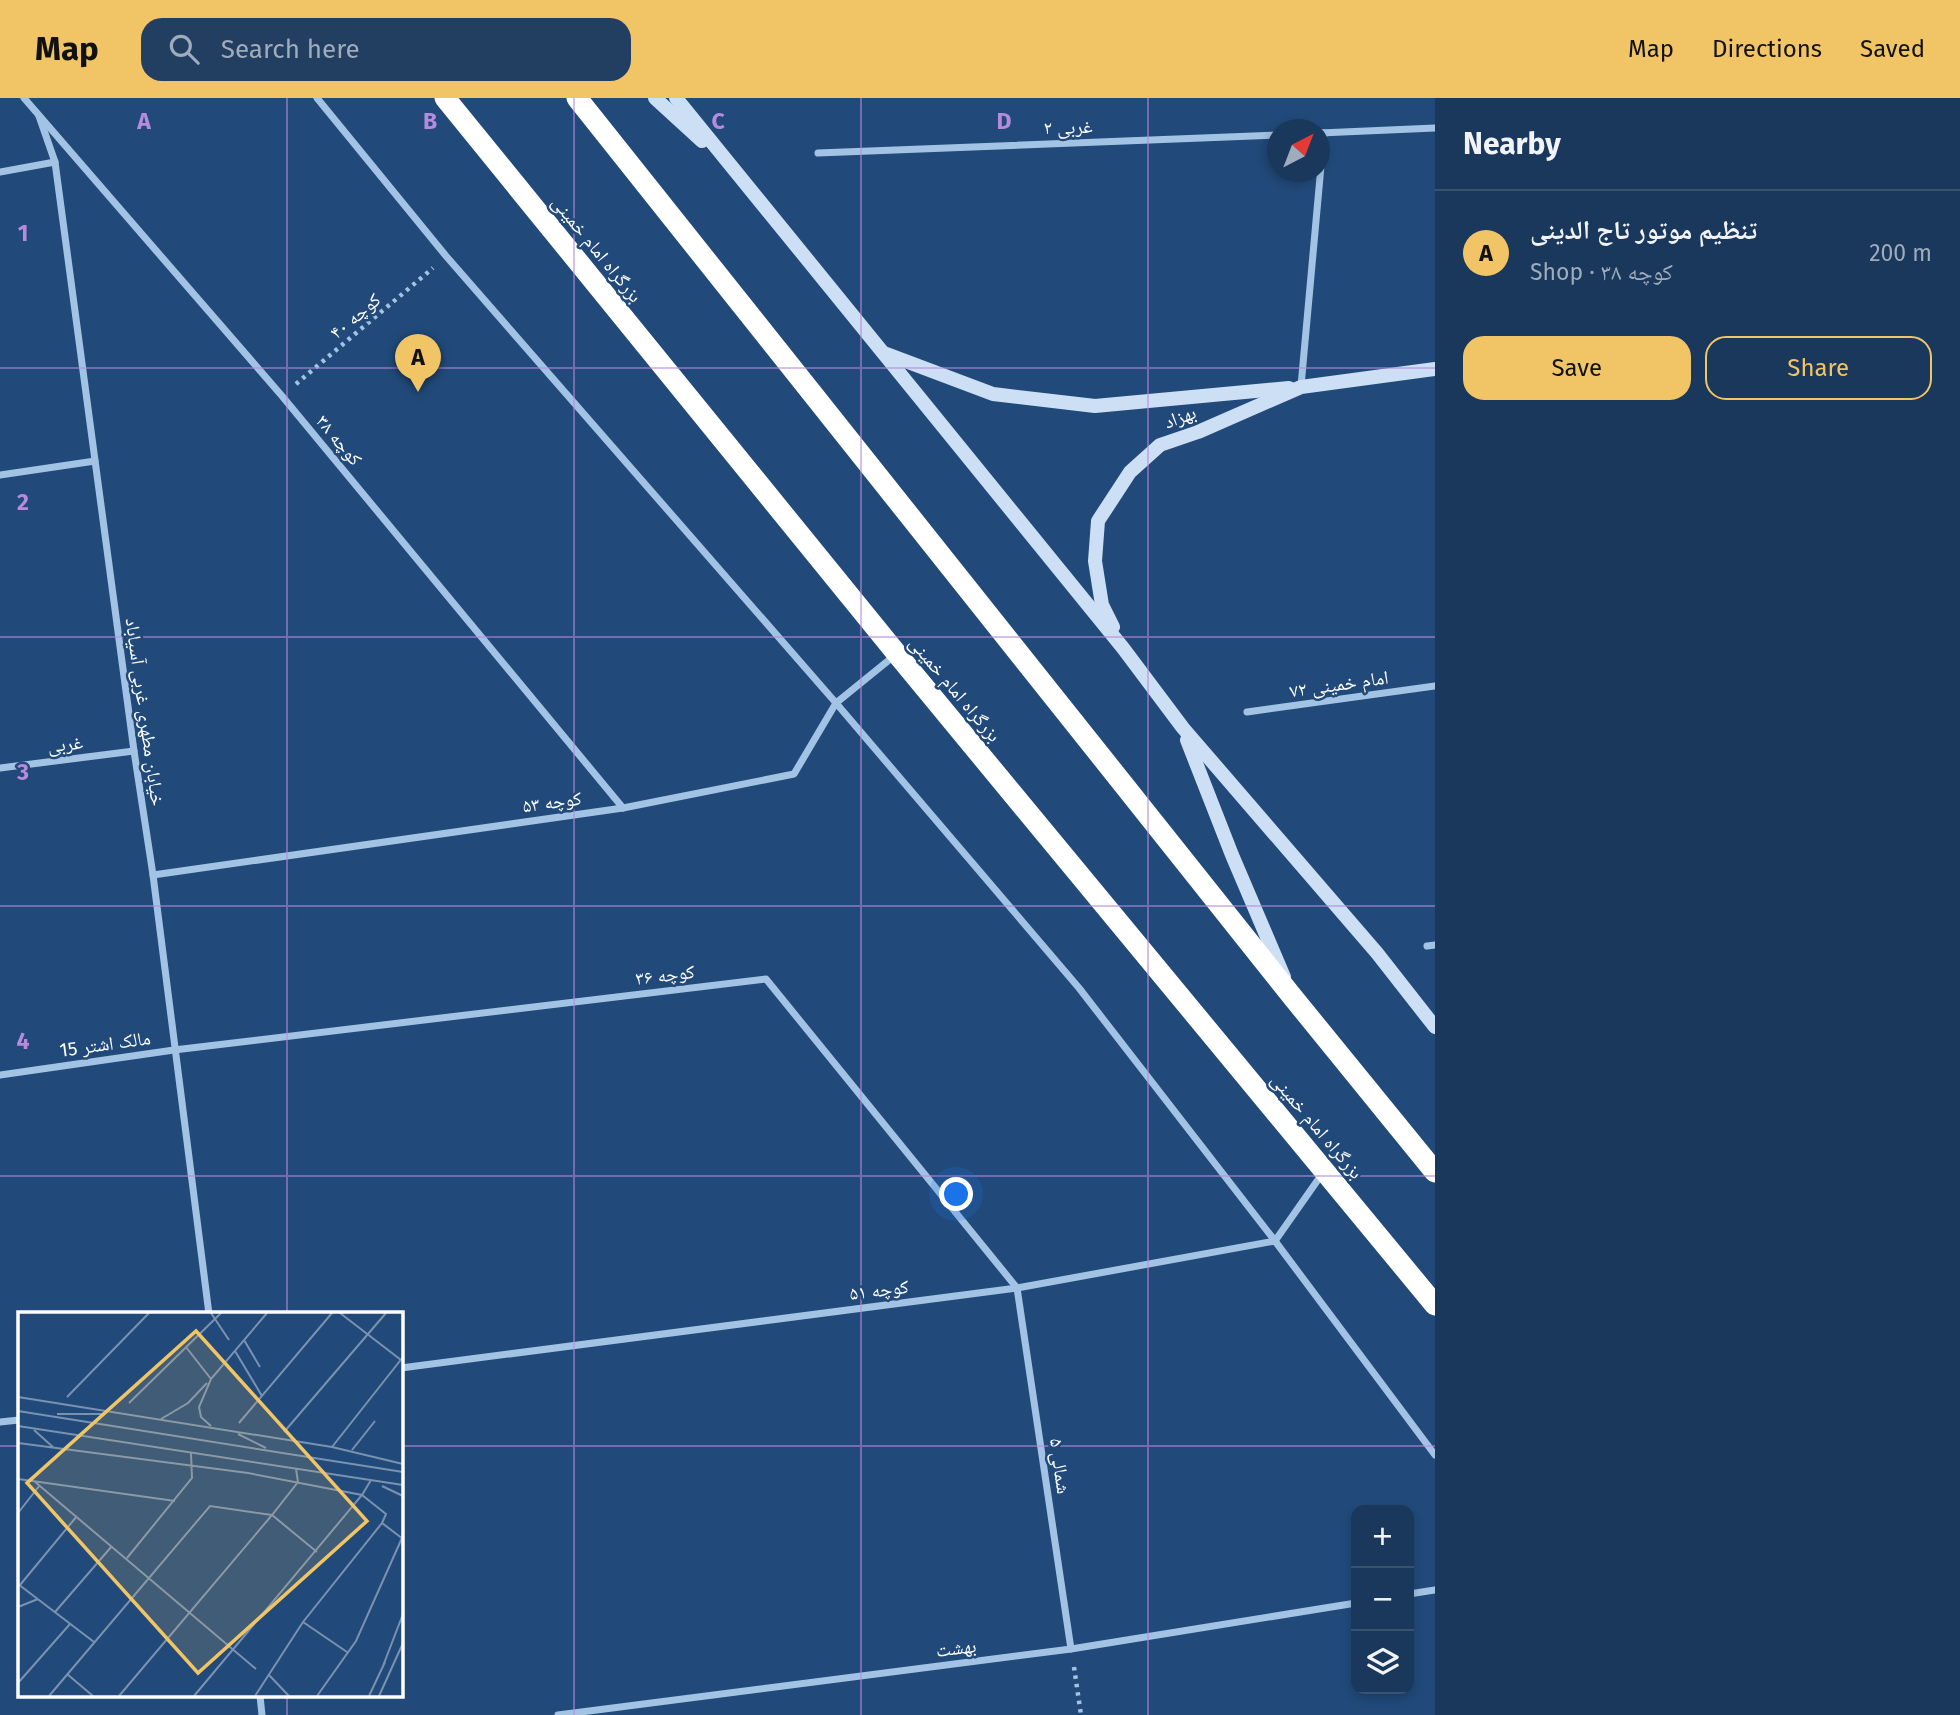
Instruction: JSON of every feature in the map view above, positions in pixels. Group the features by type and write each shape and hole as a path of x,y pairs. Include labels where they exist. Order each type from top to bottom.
{"highway":[{"name":"بزرگراه امام خمینی","path":"445,98 897,653 1435,1305"},
{"path":"577,98 1435,1172"}],"street":[{"name":"کوچه ۳۸","path":"24,98 282,396 623,808"},
{"path":"317,98 446,256 1079,988 1275,1241 1435,1455"},
{"path":"654,98 734,171"},
{"path":"676,98 1123,648 1183,729 1377,953 1435,1027"},
{"name":"خیابان مطهری غربی آسیاباد","path":"39,116 55,162 153,874 209,1312"},
{"path":"1330,133 1435,128"},
{"name":"غربی ۲","path":"818,153 1267,135"},
{"path":"0,172 55,162"},
{"path":"884,353 993,394 1095,406 1301,387 1318,182"},
{"name":"بهزاد","path":"1123,648 1102,605 1095,561 1098,521 1130,472 1160,445 1198,432 1301,387 1435,369"},
{"path":"0,475 95,461"},
{"name":"کوچه ۵۳","path":"153,874 623,808 794,774 836,704 897,653"},
{"name":"امام خمینی ۷۲","path":"1247,712 1435,686"},
{"path":"1183,729 1291,995"},
{"name":"غربی","path":"0,768 134,751"},
{"name":"کوچه ۳۶","path":"174,1050 766,979 1017,1288"},
{"name":"مالک اشتر 15","path":"0,1075 174,1050"},
{"path":"1275,1241 1325,1171"},
{"name":"کوچه ۵۱","path":"402,1368 1017,1288 1275,1241"},
{"name":"۵ شمالی","path":"1017,1288 1071,1649"},
{"path":"0,1423 18,1420"},
{"path":"1414,1593 1435,1590"},
{"name":"بهشت","path":"558,1715 1071,1649 1351,1603"}],"path":[{"name":"کوچه ۴۰","path":"282,396 446,256"},
{"path":"1071,1649 1081,1715"}],"place":[{"name":"تنظیم موتور تاج الدینی","path":"418,392"}]}
